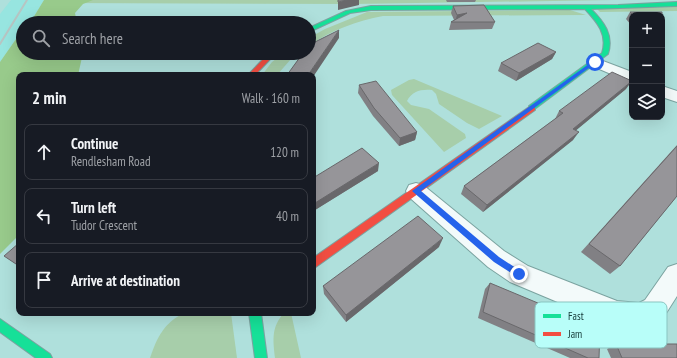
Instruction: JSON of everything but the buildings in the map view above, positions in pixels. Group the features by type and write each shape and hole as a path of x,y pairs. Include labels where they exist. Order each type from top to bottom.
{"street":[{"path":"316,27 348,12 371,8 586,7 677,4"},
{"path":"316,262 605,54 609,48 607,32 586,7"},
{"path":"253,72 265,60"},
{"path":"595,62 629,77"},
{"path":"665,92 677,97"},
{"path":"416,191 496,259 519,274 588,302"},
{"path":"659,302 677,275"},
{"path":"255,316 261,358"},
{"path":"0,325 46,358"}],"shaded area":[{"path":"11,0 44,0 34,16 16,16 16,39 0,62 0,14"}],"green space":[{"path":"44,0 93,0 83,4 75,13 76,16 34,16"},
{"path":"64,0 614,0 354,4 58,3"},
{"path":"677,7 677,11 600,12 596,8"},
{"path":"570,10 586,15 383,16 344,27 316,41 316,34 367,12"},
{"path":"16,39 16,60 81,60 79,72 16,72 16,238 0,254 0,62"},
{"path":"275,60 290,60 280,72 264,72"},
{"path":"414,79 502,116 479,129 467,123 439,104 436,94 432,90 421,90 414,93 407,101 411,105 429,109 465,134 466,138 444,152 392,95 391,90 409,80"},
{"path":"231,316 237,358 150,358 162,331 177,317"},
{"path":"282,316 292,316 301,358 275,358 274,334"}],"railway":[{"path":"17,16 27,0"},
{"path":"0,44 16,18"}],"traffic: fast":[{"path":"316,27 348,12 371,8 618,7 677,4"},
{"path":"532,108 605,54 608,40 604,28 586,7"},
{"path":"255,316 261,358"},
{"path":"0,325 46,358"}],"traffic: jam":[{"path":"254,72 266,60"},
{"path":"316,262 532,108"}],"route":[{"path":"519,274 496,259 416,191 595,62"}]}
